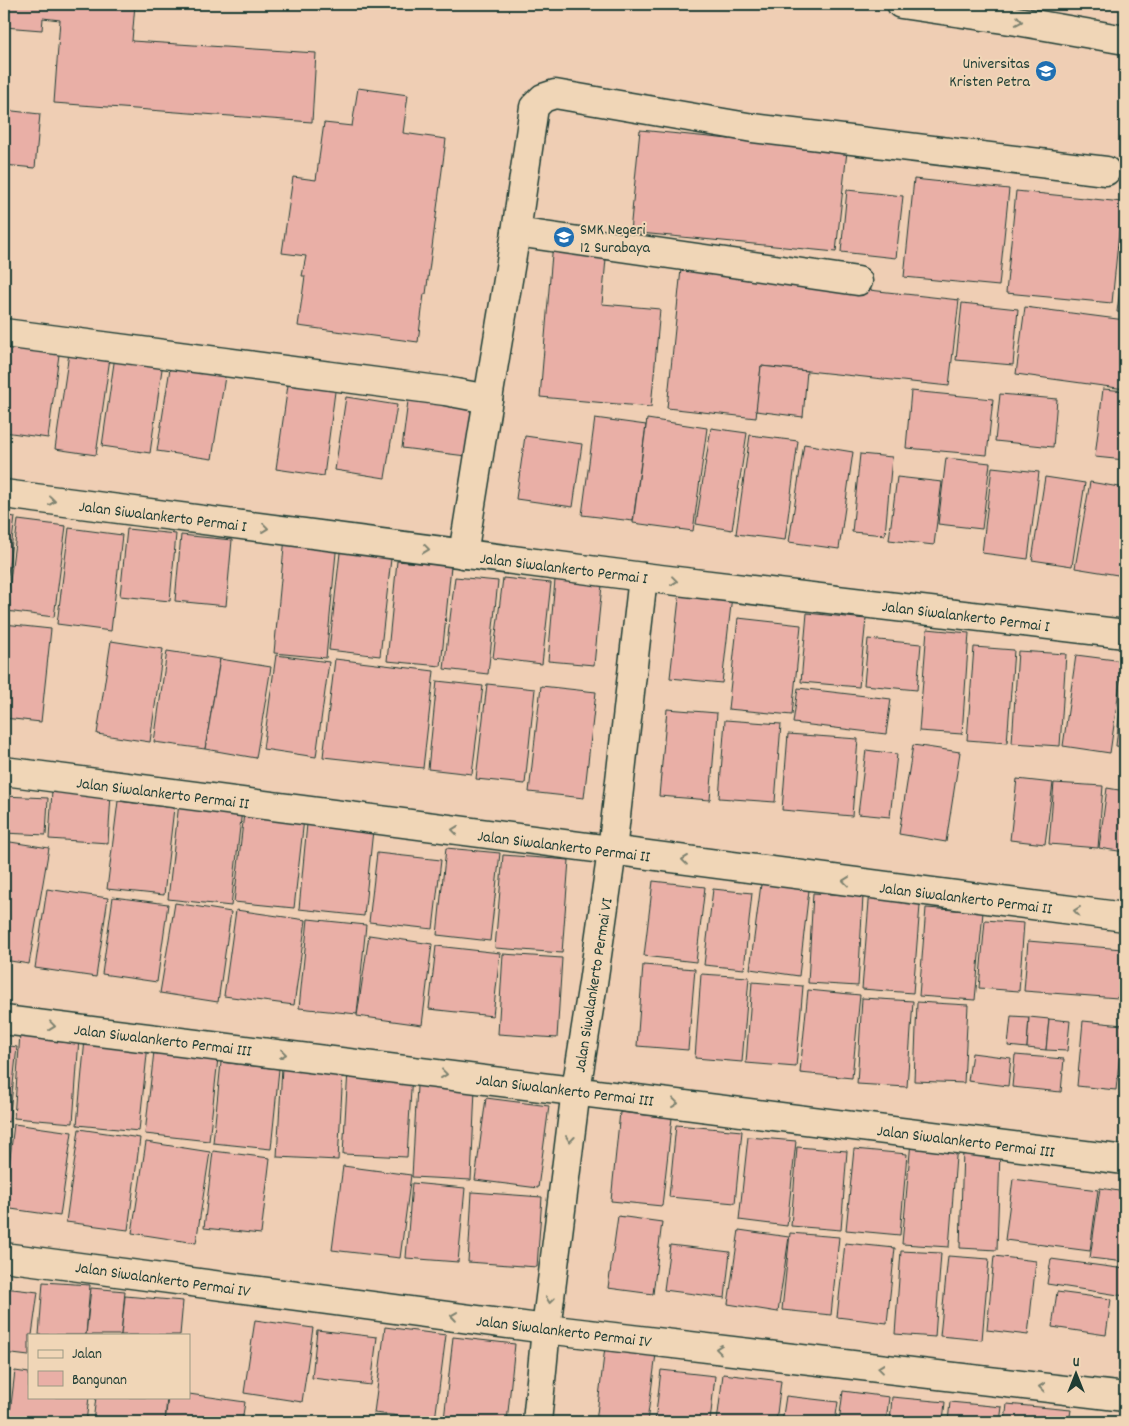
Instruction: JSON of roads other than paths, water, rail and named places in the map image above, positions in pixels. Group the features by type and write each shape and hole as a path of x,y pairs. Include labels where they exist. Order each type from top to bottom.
{"street":[{"path":"901,4 1017,21 1125,40"},
{"path":"463,554 516,232 534,107 543,98 555,94 753,128 1106,171"},
{"path":"516,232 858,281"},
{"path":"4,333 445,391 488,399"},
{"name":"Jalan Siwalankerto Permai I","path":"4,494 643,577 1125,634"},
{"name":"Jalan Siwalankerto Permai VI","path":"537,1422 546,1329 576,1090 612,851 643,577"},
{"name":"Jalan Siwalankerto Permai II","path":"4,771 1125,918"},
{"name":"Jalan Siwalankerto Permai III","path":"4,1020 1125,1160"},
{"name":"Jalan Siwalankerto Permai IV","path":"4,1257 546,1329 1125,1397"}],"place":[{"name":"Universitas Kristen Petra","path":"1046,71"},
{"name":"SMK Negeri 12 Surabaya","path":"564,237"}]}
